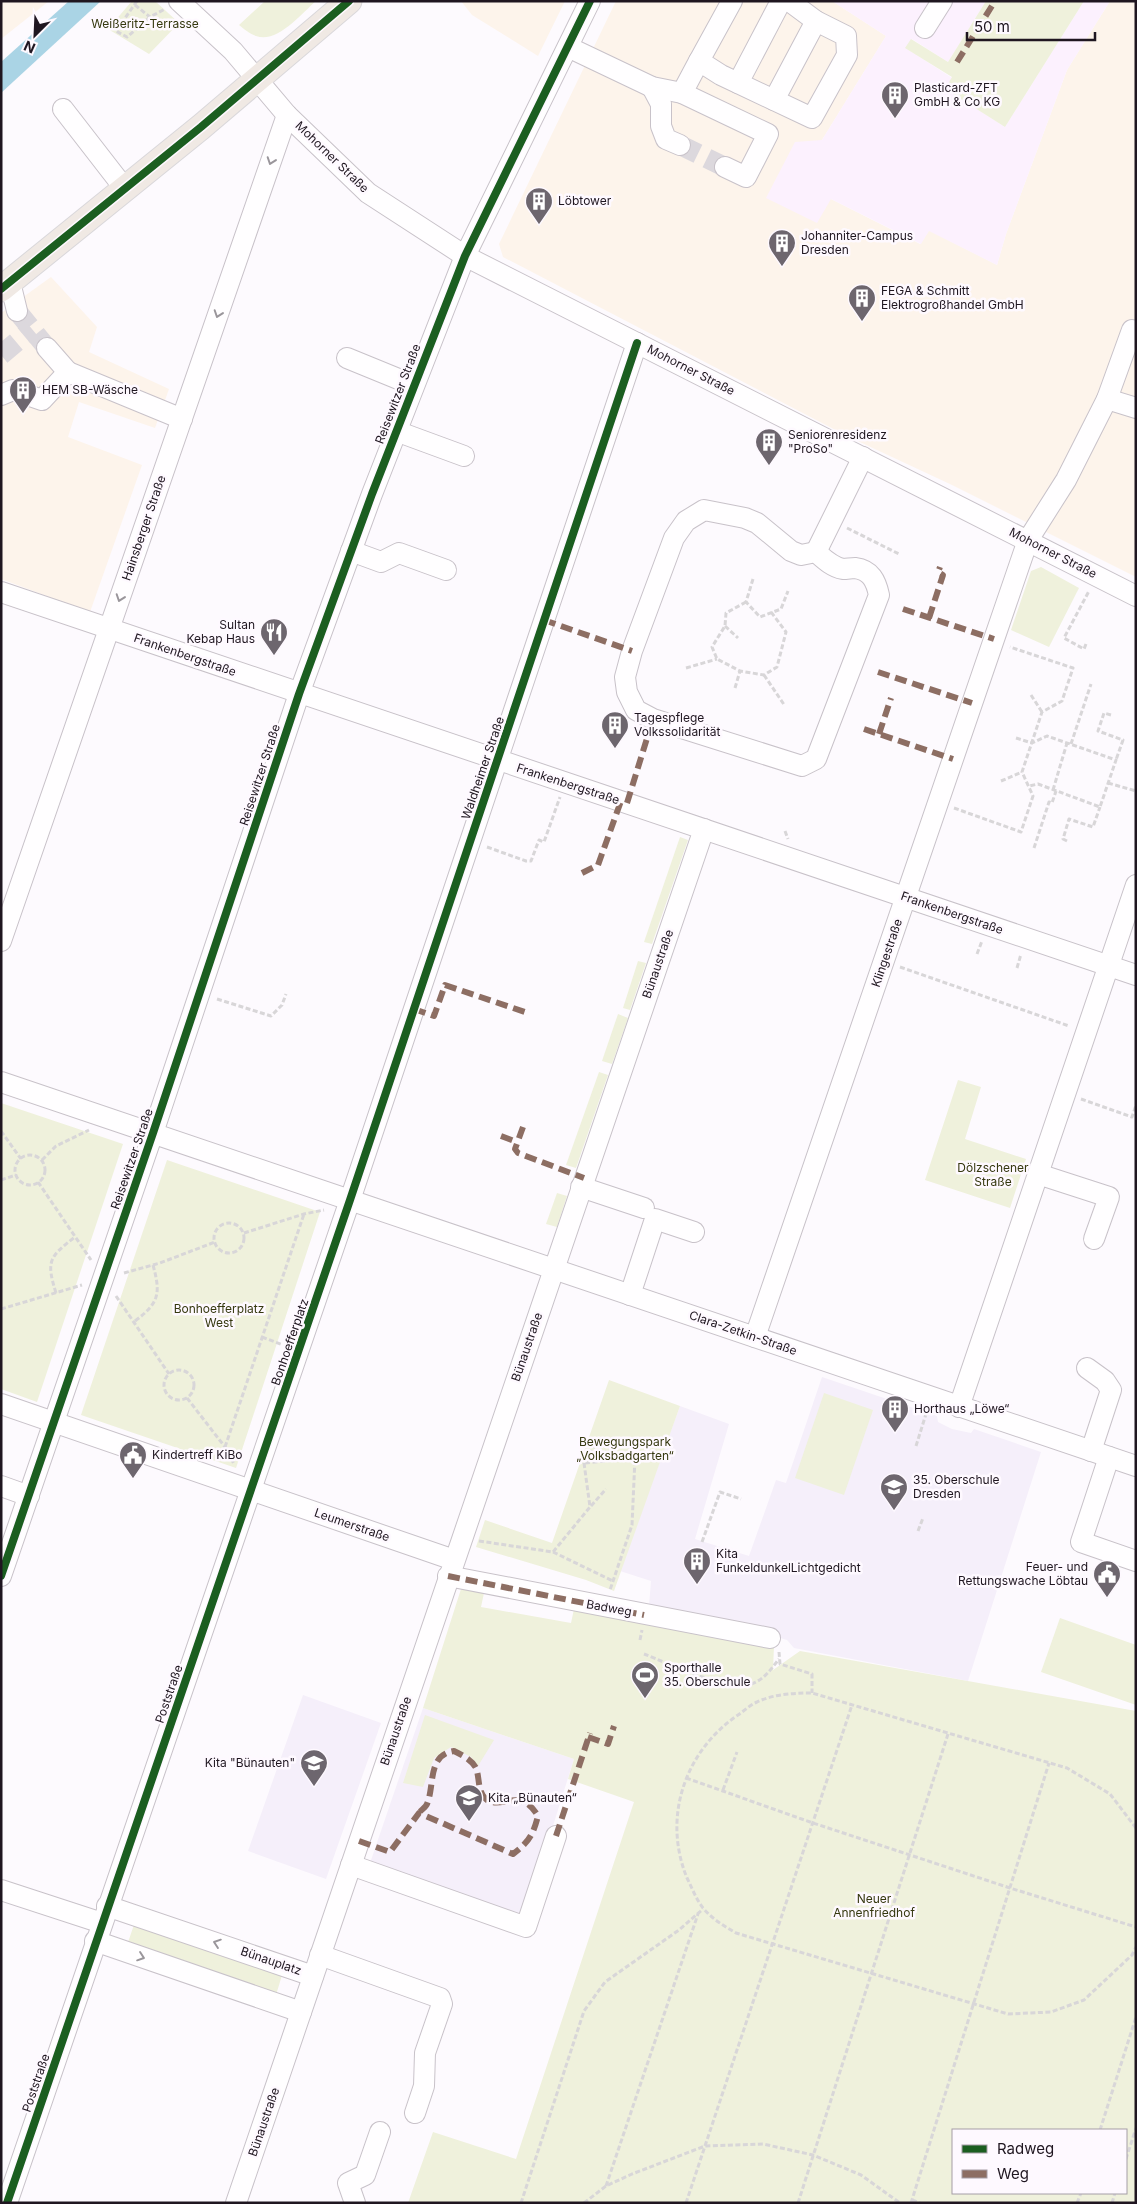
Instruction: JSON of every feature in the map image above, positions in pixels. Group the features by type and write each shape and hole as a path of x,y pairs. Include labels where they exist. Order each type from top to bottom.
{"main road":[{"path":"6,286 349,1"}],"street":[{"name":"Reisewitzer Straße","path":"1,1576 153,1133 299,694 413,385 465,256 590,1"},
{"path":"682,93 732,1"},
{"path":"738,83 781,1"},
{"path":"699,61 738,83 812,118 848,55 846,36 816,21 789,1"},
{"path":"925,28 942,1"},
{"name":"Mohorner Straße","path":"174,4 233,51 287,115 368,193 465,256 1136,596"},
{"path":"774,100 816,21"},
{"path":"568,47 652,87 682,93 768,134 746,177 725,167"},
{"path":"652,87 661,104 661,126 666,139 680,145"},
{"path":"63,109 125,189"},
{"name":"Hainsberger Straße","path":"1,941 287,115"},
{"path":"6,286 17,311"},
{"name":"Klingestraße","path":"756,1338 1028,540 1066,480 1106,399 1132,330"},
{"name":"Waldheimer Straße","path":"350,1200 637,343"},
{"path":"48,348 68,372 182,419"},
{"path":"347,358 413,385"},
{"path":"1,395 13,390 42,400 68,372"},
{"path":"1106,399 1136,408"},
{"path":"396,431 464,456"},
{"path":"816,552 863,457"},
{"path":"704,510 746,518 757,523 791,550 801,555 816,552 831,564 842,569 856,568 868,573 876,582 879,595 816,759 802,766 652,719 636,710 627,692 625,677 632,651 674,538 686,521 704,510"},
{"path":"351,551 381,562 399,553 446,570"},
{"name":"Frankenbergstraße","path":"1,592 497,761 1136,975"},
{"name":"Bünaustraße","path":"313,1976 704,829"},
{"path":"959,1407 1136,886"},
{"path":"1,1082 350,1200"},
{"path":"1038,1174 1109,1197 1094,1239"},
{"path":"581,1187 644,1208"},
{"name":"Clara-Zetkin-Straße","path":"350,1200 1136,1466"},
{"name":"Bonhoefferplatz","path":"251,1490 350,1200"},
{"path":"630,1295 655,1219 694,1232"},
{"path":"1087,1368 1105,1382 1111,1390 1100,1454 1081,1542 1136,1561"},
{"path":"1,1404 251,1490"},
{"path":"1,1486 29,1496"},
{"name":"Leumerstraße","path":"251,1490 451,1568"},
{"name":"Poststraße","path":"7,2203 101,1923 251,1490"},
{"name":"Badweg","path":"451,1568 644,1614 770,1638"},
{"path":"351,1865 526,1927 556,1836"},
{"path":"1,1890 101,1923 301,2012"},
{"name":"Bünauplatz","path":"101,1923 313,1976 301,2012"},
{"path":"320,1954 440,1998 442,2004 425,2053 424,2086 415,2112"},
{"name":"Bünaustraße","path":"236,2203 301,2012"},
{"path":"355,2203 348,2183 365,2175 380,2132"}],"path":[{"path":"150,16 136,3 116,31 127,37 150,16 174,4"},
{"path":"124,20 135,28"},
{"path":"846,528 899,554"},
{"path":"1086,644 1084,648 1064,638 1097,575"},
{"path":"754,579 746,602 726,613 725,626 712,647 717,659 740,671 764,676 785,706"},
{"path":"746,602 760,617 782,608 788,591"},
{"path":"764,676 777,667 786,632 771,612"},
{"path":"725,626 738,638"},
{"path":"938,802 1022,832 1033,796 1022,772 1042,712 1062,701 1073,668 993,641"},
{"path":"686,668 717,659"},
{"path":"735,688 740,671"},
{"path":"1034,848 1049,802 1052,802 1069,744 1091,684"},
{"path":"1030,695 1042,712"},
{"path":"1067,841 1062,839 1069,819 1093,827 1100,807 1123,740 1098,731 1104,713 1111,715"},
{"path":"1016,738 1032,743 1047,736 1116,760"},
{"path":"1002,781 1022,772"},
{"path":"470,841 526,861 531,860 539,840 544,842 564,783"},
{"path":"1108,783 1136,791"},
{"path":"1029,786 1038,784 1100,807"},
{"path":"904,968 1086,1032"},
{"path":"937,979 938,974"},
{"path":"200,993 271,1016 282,1005 286,994"},
{"path":"1040,1015 1041,1010"},
{"path":"1065,1094 1132,1117 1136,1105"},
{"path":"42,1160 56,1146 112,1119"},
{"path":"1,1131 21,1159"},
{"path":"33,1156 42,1160 45,1174 38,1182 26,1184 16,1175 16,1165 21,1159 33,1156"},
{"path":"1,1180 16,1175"},
{"path":"38,1182 169,1374"},
{"path":"244,1234 304,1214 320,1212 350,1200"},
{"path":"225,1448 304,1214"},
{"path":"224,1223 238,1226 244,1234 243,1244 236,1251 226,1253 221,1251 214,1242 214,1233 224,1223"},
{"path":"56,1292 49,1272 51,1259 58,1250 75,1236"},
{"path":"1,1309 153,1265 214,1242"},
{"path":"134,1321 149,1310 156,1299 158,1285 153,1265"},
{"path":"183,1370 191,1376 194,1386 187,1398 178,1399 166,1391 165,1382 169,1374 174,1371 183,1370"},
{"path":"916,1446 930,1397"},
{"path":"187,1398 225,1448 251,1490"},
{"path":"590,1507 584,1463 595,1445"},
{"path":"461,1540 554,1552 613,1581 632,1525 635,1458 584,1463"},
{"path":"554,1552 606,1490"},
{"path":"702,1542 720,1492 742,1499"},
{"path":"918,1532 923,1518"},
{"path":"770,1638 778,1640 780,1664 812,1674 812,1693"},
{"path":"644,1654 731,1685 751,1684 767,1675 779,1659"},
{"path":"1136,1828 1110,1794 1067,1768 812,1693 786,1693 756,1702 727,1722 706,1742 685,1778 680,1791 676,1822 678,1850 694,1894 703,1908 717,1921 736,1933 1008,2014 1052,2012 1084,2000 1132,1955 1136,1947"},
{"path":"686,2203 852,1705"},
{"path":"798,2203 948,1734"},
{"path":"723,1790 736,1752"},
{"path":"920,2203 912,2201 1049,1763"},
{"path":"685,1778 813,1823 1136,1927"},
{"path":"521,2203 584,2011 604,1982 679,1930 703,1908"},
{"path":"606,2186 698,1913"},
{"path":"1100,2129 1136,2017"},
{"path":"1127,2157 1136,2128"},
{"path":"584,2203 606,2186 705,2146 763,2144 813,2155 862,2175 900,2203"}],"shaded area":[{"path":"1,1 49,1 1,39"},
{"path":"461,1 565,1 538,56 472,15"},
{"path":"616,1 832,1 886,36 822,140 831,199 920,244 929,230 997,265 1006,234 1067,70 1110,1 1136,1 1136,577 952,485 847,436 503,257 499,244"},
{"path":"832,1 986,1 948,62 912,39 906,48 952,78 946,89 1005,127 1084,1 1110,1 1067,70 1006,234 997,265 929,231 921,244 831,199 817,223 766,198 795,142 822,140 886,36"},
{"path":"51,277 97,327 89,352 169,389 155,428 79,402 68,437 142,465 90,612 1,579 1,313"},
{"name":"35. Oberschule Dresden","path":"822,1377 937,1416 938,1422 952,1429 971,1433 974,1429 1041,1452 968,1681 794,1648 787,1640 724,1621 649,1606 651,1581 620,1571 680,1406 729,1424 695,1539 749,1556 776,1480 786,1483"},
{"name":"Kita \"Bünauten\"","path":"303,1695 381,1723 326,1879 248,1851"},
{"name":"Kita „Bünauten“","path":"423,1708 574,1759 523,1921 369,1866"}],"green space":[{"name":"Weißeritz-Terrasse","path":"132,1 155,1 179,23 149,54 108,29"},
{"path":"265,1 316,1 280,32 272,36 256,36 239,25"},
{"path":"986,1 1084,1 1005,127 945,89 952,77 905,48 911,39 948,62"},
{"path":"1041,567 1079,588 1049,647 1011,630 1031,571"},
{"path":"680,837 688,840 652,944 644,942"},
{"path":"638,961 646,963 630,1010 623,1008"},
{"path":"618,1014 628,1018 612,1064 602,1061"},
{"path":"599,1072 608,1075 576,1168 566,1165"},
{"name":"Dölzschener Straße","path":"958,1080 981,1087 965,1139 1026,1159 1010,1208 925,1180"},
{"path":"1,1103 123,1144 37,1402 1,1389"},
{"name":"Bonhoefferplatz West","path":"167,1160 320,1212 236,1468 81,1415"},
{"path":"557,1193 567,1196 557,1227 546,1224"},
{"name":"Bewegungspark „Volksbadgarten“","path":"609,1380 680,1406 614,1591 586,1580 476,1547 485,1520 552,1543"},
{"path":"824,1393 873,1410 844,1495 795,1478"},
{"name":"Neuer Annenfriedhof","path":"461,1589 484,1593 481,1607 571,1623 574,1609 774,1646 773,1670 800,1651 1136,1711 1136,2203 408,2203 433,2132 516,2159 634,1802 568,1779 574,1759 423,1708"},
{"path":"1060,1618 1136,1645 1136,1705 1041,1672"},
{"path":"425,1715 494,1740 478,1766 471,1757 451,1747 434,1758 423,1787 403,1783"},
{"path":"136,1919 284,1969 275,1998 126,1948"}],"water":[{"path":"69,1 101,1 1,93 1,62"}],"tunnel":[{"path":"680,145 725,167"},
{"path":"17,311 47,348"},
{"path":"1,355 32,329"}],"marked path":[{"path":"957,62 995,1"},
{"path":"929,618 943,575 938,572 940,567"},
{"path":"903,609 994,639"},
{"path":"544,620 632,651"},
{"path":"878,672 972,703"},
{"path":"879,734 891,698"},
{"path":"627,803 653,719"},
{"path":"864,729 953,759"},
{"path":"582,873 598,865 621,801"},
{"path":"414,1009 434,1016 445,985 525,1012"},
{"path":"523,1127 515,1149 518,1153 584,1178"},
{"path":"501,1136 517,1142"},
{"path":"448,1576 644,1615"},
{"path":"588,1737 608,1744 614,1726"},
{"path":"556,1836 590,1733"},
{"path":"359,1841 390,1852 419,1813 513,1854 530,1838 538,1816 525,1802 518,1800 493,1802 487,1800 479,1785 474,1765 467,1758 454,1751 445,1754 436,1765 427,1804 419,1813"}],"cycle path":[{"path":"1,289 201,127 349,1"},
{"path":"1,1576 153,1133 299,694 372,494 465,256 590,1"},
{"path":"7,2203 350,1200 637,343"}],"place":[{"name":"Plasticard-ZFT GmbH & Co KG","path":"895,119"},
{"name":"Löbtower","path":"539,225"},
{"name":"Johanniter-Campus Dresden","path":"782,267"},
{"name":"FEGA & Schmitt Elektrogroßhandel GmbH","path":"862,322"},
{"name":"HEM SB-Wäsche","path":"23,414"},
{"name":"Seniorenresidenz \"ProSo\"","path":"769,466"},
{"name":"Sultan Kebap Haus","path":"274,656"},
{"name":"Tagespflege Volkssolidarität","path":"615,749"},
{"name":"Horthaus „Löwe“","path":"895,1433"},
{"name":"Kindertreff KiBo","path":"133,1479"},
{"name":"35. Oberschule Dresden","path":"894,1511"},
{"name":"Kita FunkeldunkelLichtgedicht","path":"697,1585"},
{"name":"Feuer- und Rettungswache Löbtau","path":"1107,1598"},
{"name":"Sporthalle 35. Oberschule","path":"645,1699"},
{"name":"Kita \"Bünauten\"","path":"314,1787"},
{"name":"Kita „Bünauten“","path":"469,1822"}]}
